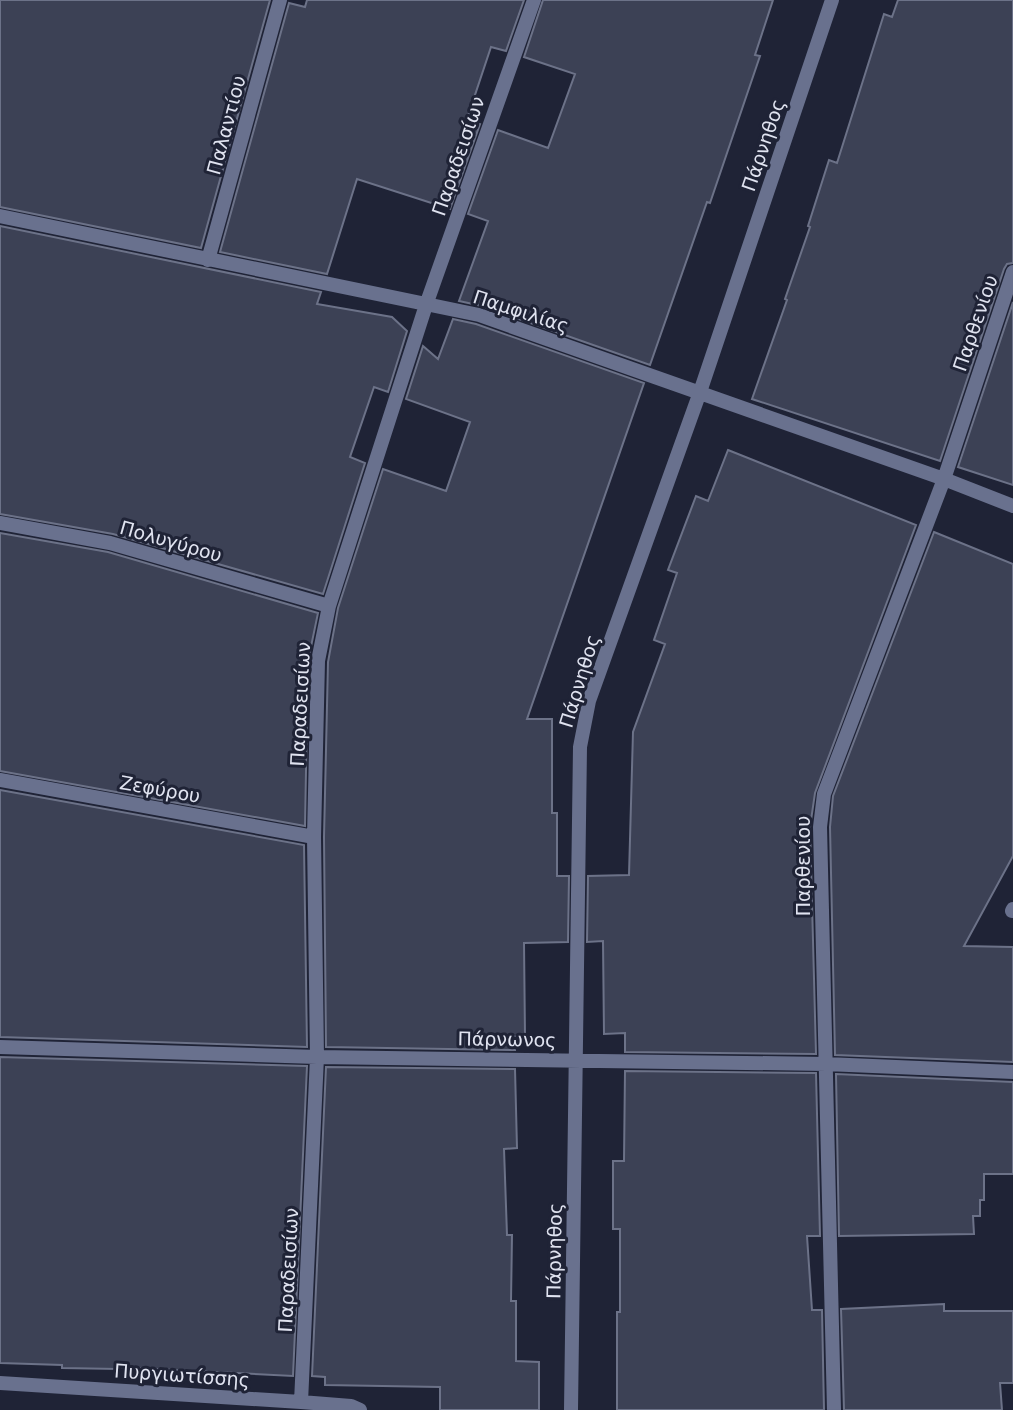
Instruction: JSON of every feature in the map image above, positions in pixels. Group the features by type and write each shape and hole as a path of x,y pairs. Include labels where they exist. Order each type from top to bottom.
{"street":[{"name":"Παλαντίου","path":"208,260 280,0"},
{"name":"Παραδεισίων","path":"302,1402 317,1057 314,836 318,661 329,606 426,305 534,0"},
{"name":"Πάρνηθος","path":"570,1410 580,747 589,701 700,392 832,0"},
{"name":"Παμφιλίας","path":"0,216 479,315 944,479 1013,506"},
{"name":"Παρθενίου","path":"834,1410 820,827 824,794 944,479 1013,272"},
{"name":"Πολυγύρου","path":"0,523 110,543 329,606"},
{"name":"Ζεφύρου","path":"0,780 314,836"},
{"name":"Πάρνωνος","path":"0,1047 317,1057 826,1064 1013,1072"},
{"name":"Πυργιωτίσσης","path":"0,1383 302,1402 351,1406 360,1410"}],"building":[{"path":"0,0 270,0 201,248 0,207"},
{"path":"307,0 524,0 506,51 491,47 467,119 480,124 450,209 357,179 327,274 220,252 289,3 305,7"},
{"path":"543,0 773,0 755,55 760,56 710,203 707,202 650,365 482,306 459,301 488,221 468,214 498,130 548,148 575,74 524,57"},
{"path":"898,0 1013,0 1013,263 1007,264 1004,269 940,461 752,399 787,300 785,299 810,227 808,226 829,160 837,163 884,14 892,17"},
{"path":"0,226 321,292 317,304 392,317 407,331 388,392 374,387 350,457 365,463 323,594 113,534 0,514"},
{"path":"1013,302 1013,485 958,467"},
{"path":"453,319 476,324 644,383 527,719 552,719 552,813 557,813 557,876 569,876 568,942 524,943 525,1036 514,1036 515,1050 326,1047 324,837 328,662 338,608 383,469 446,491 470,422 406,399 423,346 438,359"},
{"path":"728,450 916,525 815,793 810,827 816,1054 625,1052 625,1033 604,1034 603,941 587,942 588,876 629,875 633,732 665,644 654,640 677,573 668,570 696,496 708,501"},
{"path":"934,532 1013,564 1013,856 964,946 1013,947 1013,1062 835,1055 830,827 833,796"},
{"path":"0,533 108,552 318,613 308,661 305,826 0,771"},
{"path":"0,790 304,845 307,1047 0,1037"},
{"path":"0,1057 307,1066 293,1376 118,1367 62,1368 62,1365 0,1363"},
{"path":"326,1067 515,1069 517,1148 504,1149 507,1235 512,1235 511,1301 516,1301 516,1361 539,1362 539,1410 440,1410 440,1387 325,1385 325,1377 312,1376"},
{"path":"625,1071 816,1073 820,1236 807,1236 812,1310 822,1310 824,1410 617,1410 620,1229 613,1229 613,1161 624,1161"},
{"path":"836,1074 1013,1082 1013,1174 984,1174 984,1200 980,1200 980,1216 973,1216 974,1234 839,1236"},
{"path":"944,1304 944,1311 1013,1311 1013,1383 1000,1383 1002,1410 844,1410 841,1309"}]}
